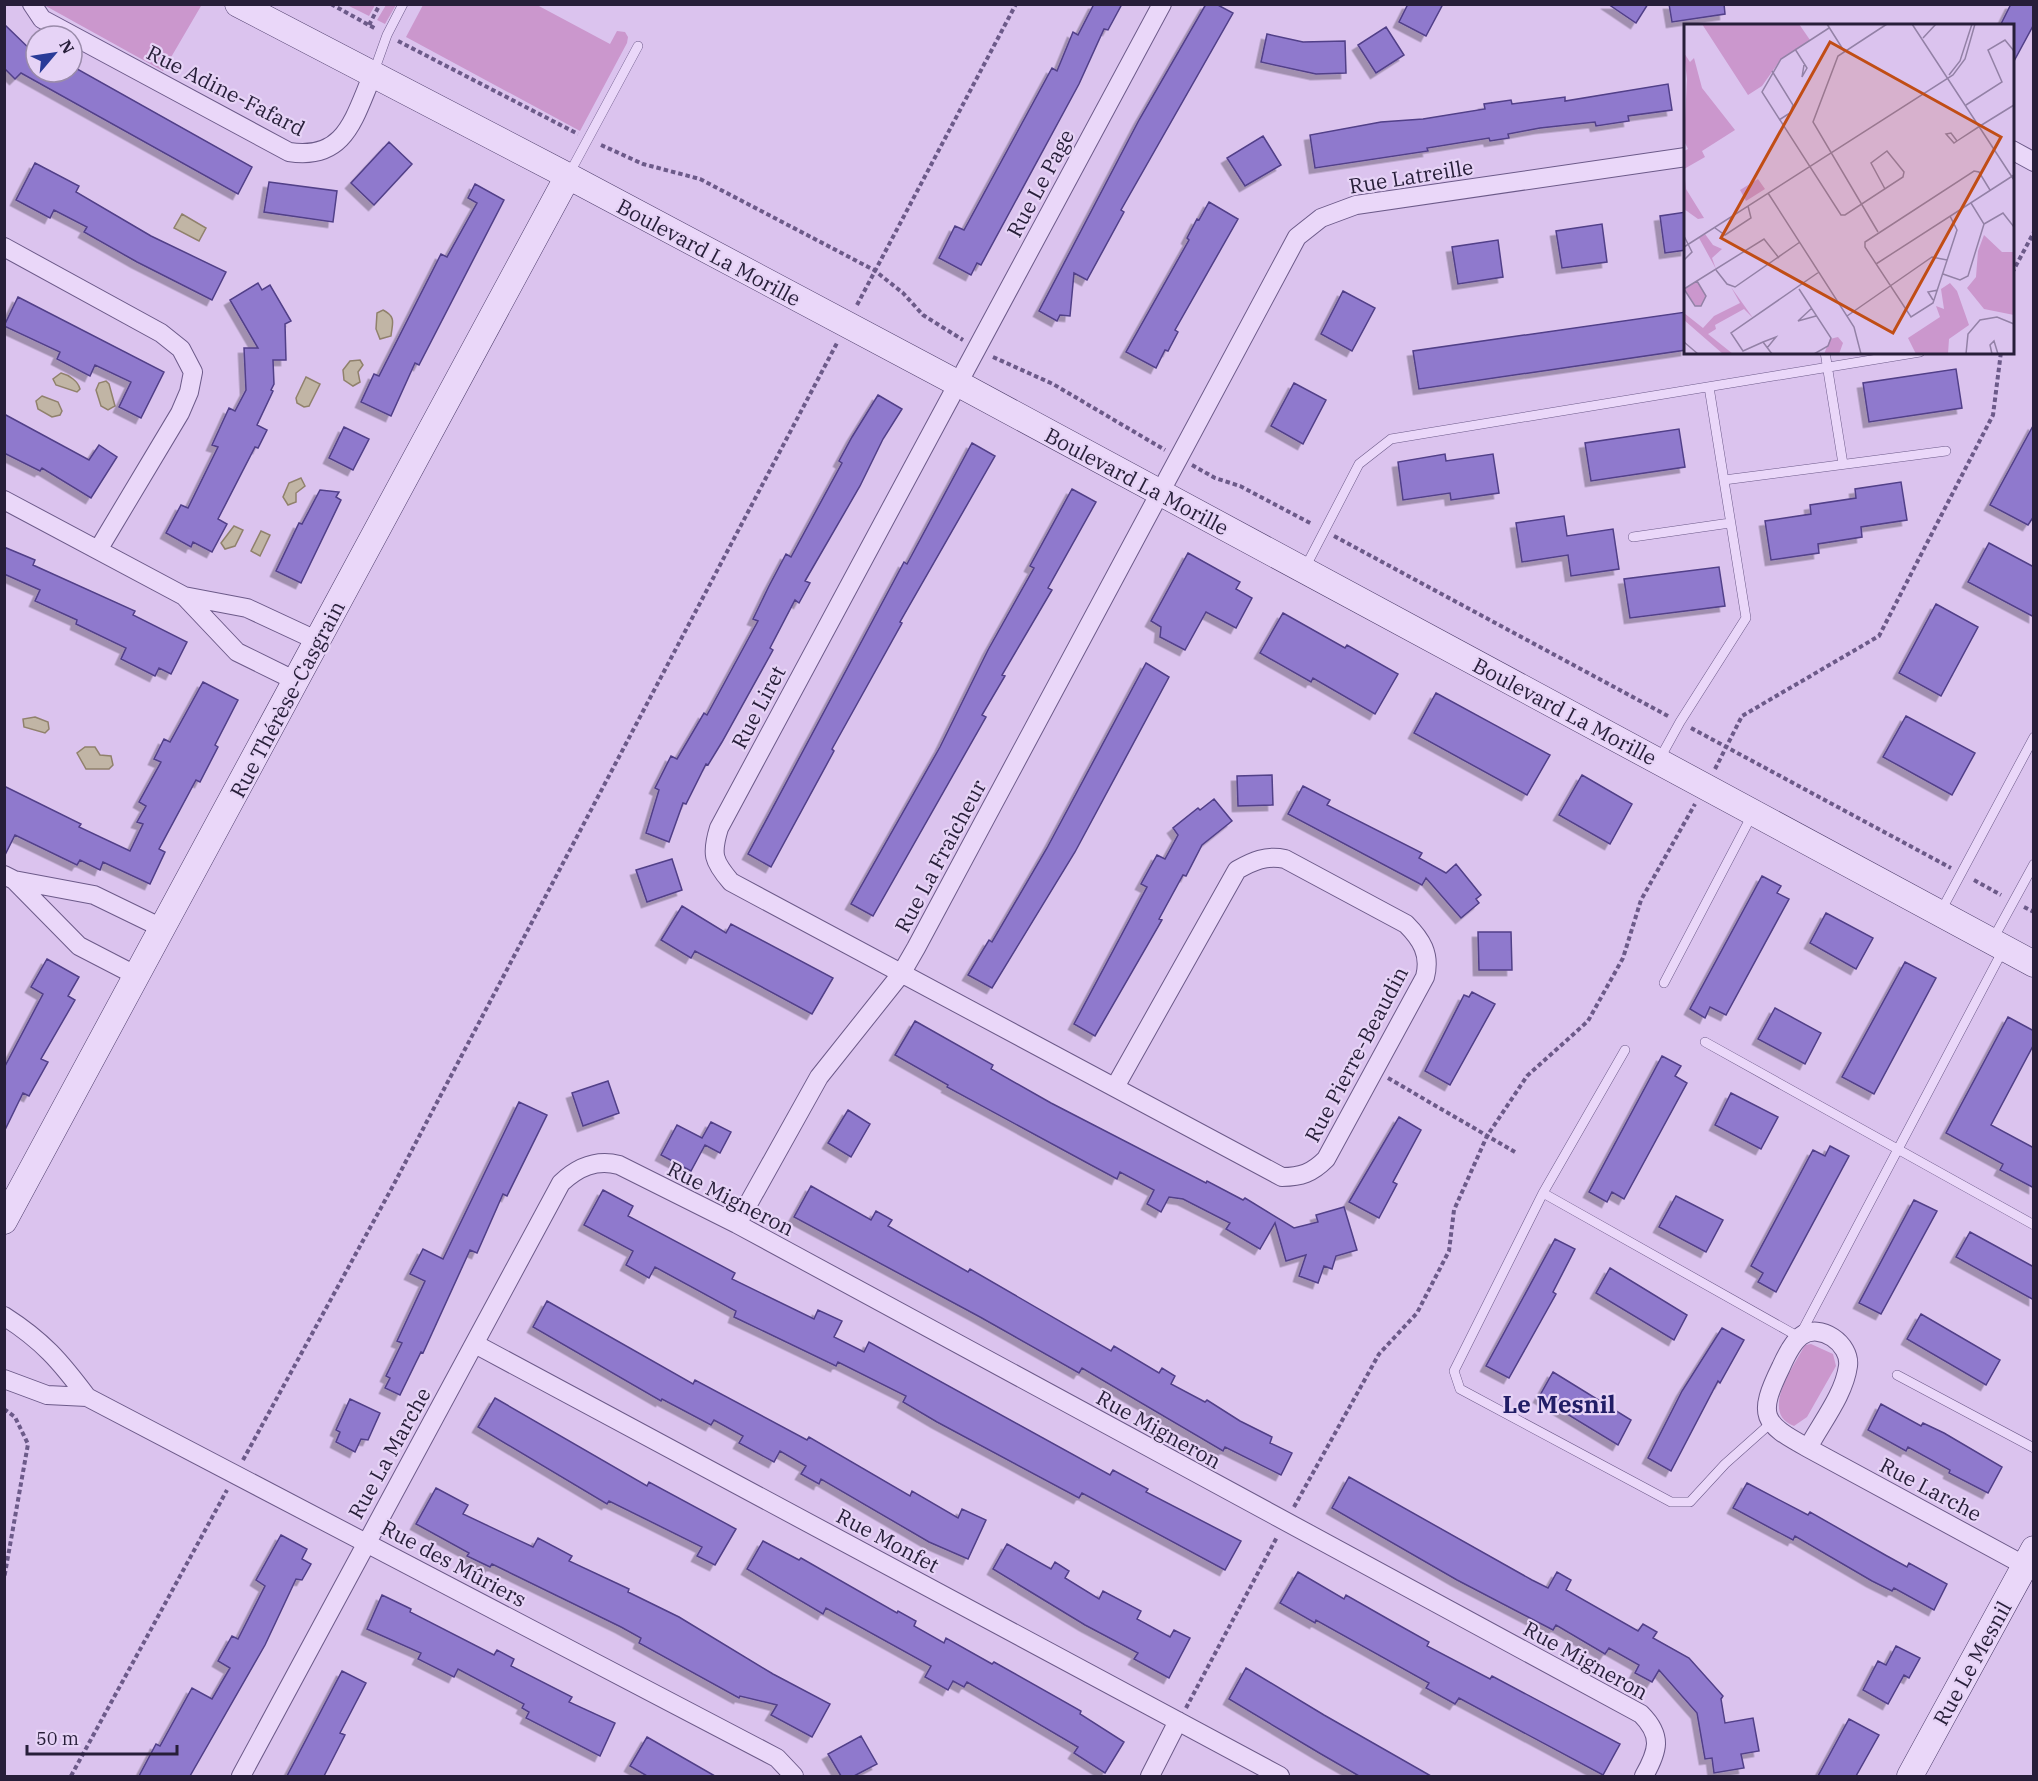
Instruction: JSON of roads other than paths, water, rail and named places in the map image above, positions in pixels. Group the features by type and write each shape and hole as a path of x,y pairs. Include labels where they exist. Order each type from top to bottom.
{"street":[{"name":"Rue Adine-Fafard","path":"32,4 42,19 289,152 306,154 323,151 339,142 373,74"},
{"name":"Boulevard La Morille","path":"238,4 957,383 2034,964"},
{"name":"Rue Le Page","path":"957,383 1162,4"},
{"name":"Rue Latreille","path":"1159,494 1283,259 1297,237 1321,218 1356,205 1684,157"},
{"name":"Rue Thérèse-Casgrain","path":"4,1221 298,682 568,176"},
{"path":"4,248 160,333 181,349 193,372 189,392 180,413 98,550"},
{"name":"Rue Liret","path":"901,974 730,882 717,866 713,848 719,828 957,383"},
{"name":"Rue La Fraîcheur","path":"737,1224 819,1077 901,974 1159,494"},
{"path":"4,500 184,596 247,608 318,641"},
{"path":"184,596 237,652 298,682"},
{"name":"Rue Pierre-Beaudin","path":"901,974 1282,1178 1299,1177 1314,1171 1326,1159 1376,1071 1425,976 1428,965 1419,937 1406,924 1285,859 1273,856 1253,861 1237,870 1115,1087"},
{"path":"9,878 94,895 162,928"},
{"path":"9,878 78,945 137,976"},
{"name":"Rue Migneron","path":"590,1164 607,1162 619,1165 737,1224 1641,1714 1651,1724 1657,1745 1654,1758 1644,1776"},
{"name":"Rue La Marche","path":"241,1776 561,1184 572,1173 590,1164"},
{"name":"Rue des Mûriers","path":"4,1316 35,1336 57,1358 87,1397 777,1758 794,1776"},
{"path":"1771,1424 1767,1414 1767,1394 1799,1337 1812,1331 1830,1335 1843,1348 1848,1363 1844,1381 1808,1448"},
{"name":"Rue Monfet","path":"475,1344 1280,1776"},
{"name":"Rue des Mûriers","path":"4,1379 47,1395 87,1397"},
{"name":"Rue Larche","path":"1771,1424 1776,1431 1808,1448 2031,1561"},
{"name":"Rue Le Mesnil","path":"1910,1776 2031,1561"},
{"path":"1150,1776 1178,1721"}],"lane":[{"path":"373,74 387,35 403,4"},
{"path":"568,176 639,46"},
{"path":"1825,354 1844,464"},
{"path":"1304,571 1359,464 1391,439 1908,354"},
{"path":"1658,762 1680,722 1746,618 1709,387"},
{"path":"1724,480 1946,451"},
{"path":"1633,537 1730,523"},
{"path":"1940,914 2034,737"},
{"path":"1664,983 1753,814"},
{"path":"1543,1193 1799,1337 1898,1149 1998,945 2034,864"},
{"path":"1705,1042 2034,1224"},
{"path":"1625,1050 1543,1193 1454,1371 1460,1389 1671,1502 1690,1502 1725,1464 1771,1424"},
{"path":"1897,1375 2034,1448"}],"district":[{"name":"Le Mesnil","path":"1559,1404"}]}
